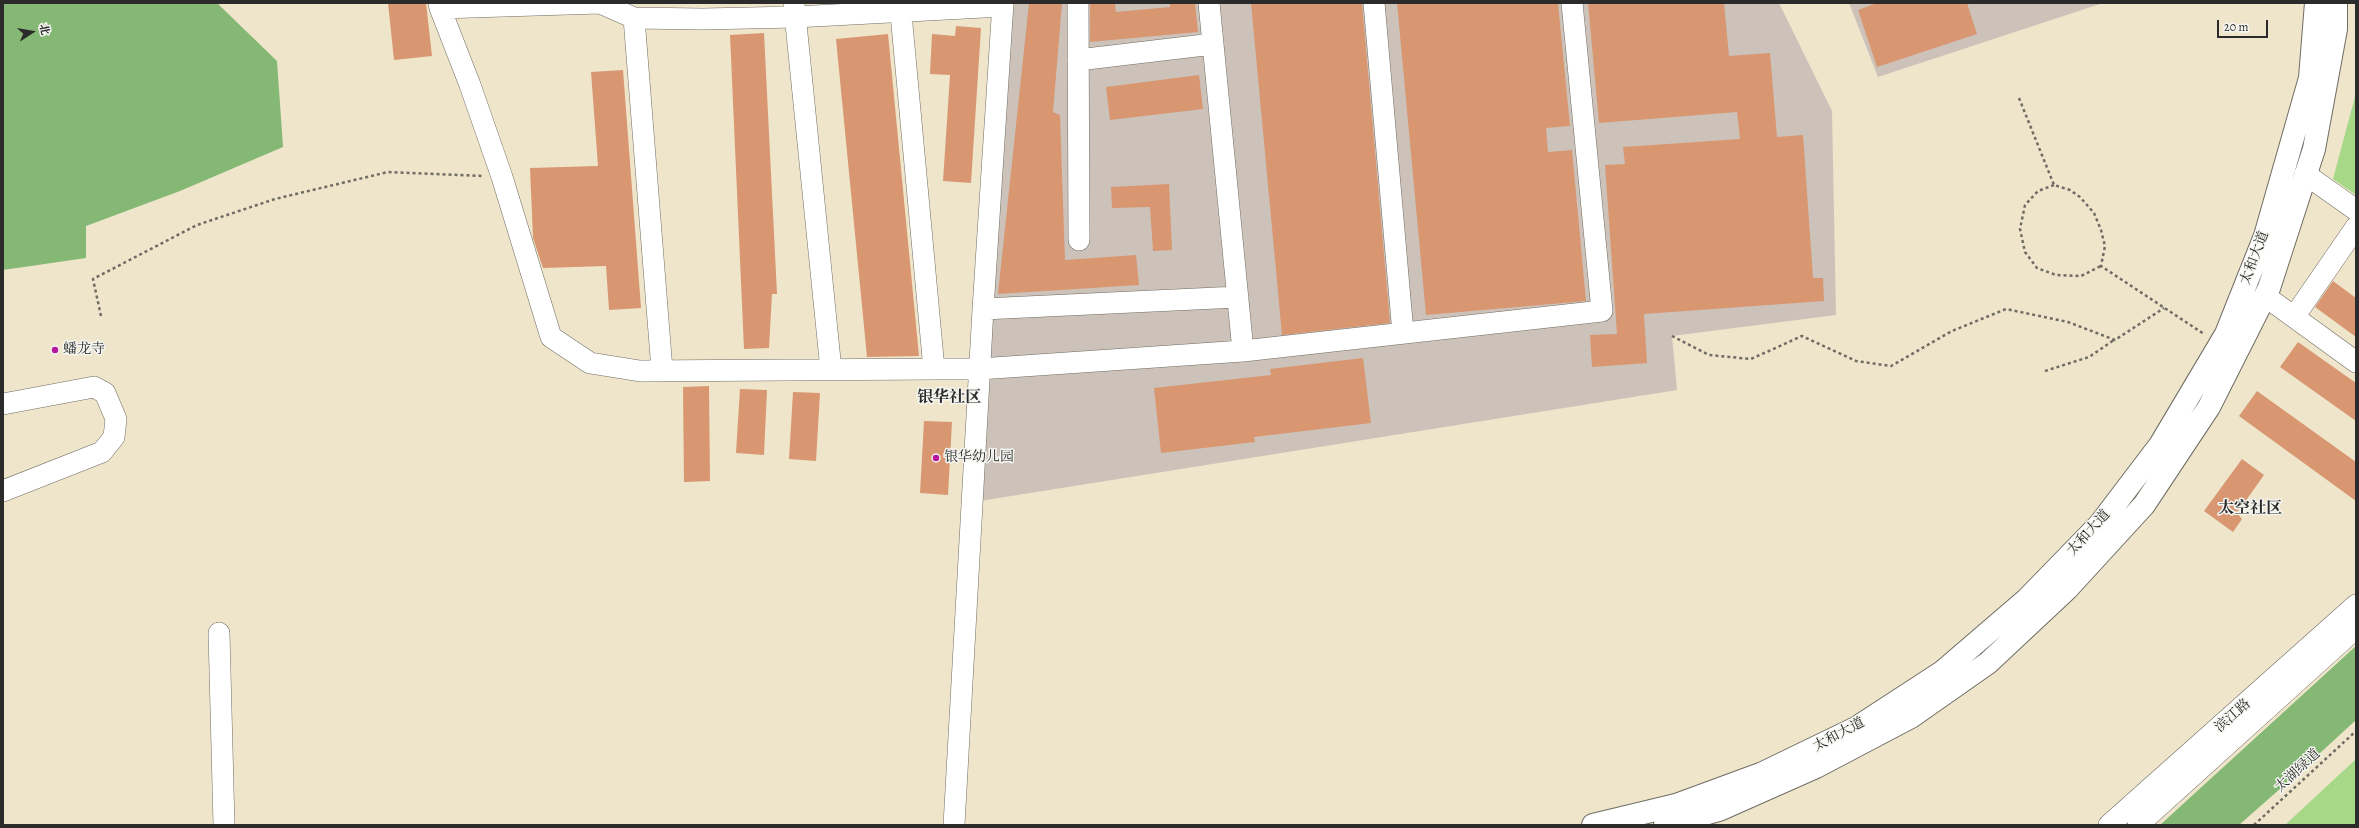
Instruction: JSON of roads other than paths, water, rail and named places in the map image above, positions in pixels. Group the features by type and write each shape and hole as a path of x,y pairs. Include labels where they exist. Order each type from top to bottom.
{"main road":[{"name":"太和大道","path":"1678,819 1763,773 1856,728 1942,672 2027,599 2100,524 2160,445 2226,334 2265,236 2310,78 2316,3"},
{"name":"太和大道","path":"1593,825 1678,819 1719,810 1830,760 1911,718 1988,663 2067,589 2144,505 2209,408 2265,296 2314,149 2336,29 2336,3"}],"street":[{"path":"954,825 979,369 982,309 1003,5 703,11 634,18 600,3 440,6 470,85 502,177 551,337 590,363 640,371 979,369 1243,351 1602,311 1572,3"},
{"path":"1078,3 1079,240"},
{"path":"1209,3 1243,351"},
{"path":"1374,3 1403,333"},
{"path":"900,7 934,369"},
{"path":"794,10 831,370"},
{"path":"634,18 662,370"},
{"path":"1078,60 1213,44"},
{"path":"2305,174 2356,210"},
{"path":"2294,317 2356,227"},
{"path":"2265,296 2356,362"},
{"path":"982,309 1238,297"},
{"path":"3,404 94,387 105,393 116,419 114,437 102,452 3,491"},
{"name":"滨江路","path":"2109,825 2350,632 2356,605"},
{"path":"2138,825 2350,632"},
{"path":"219,633 224,825"}],"place":[{"name":"蟠龙寺","path":"55,350"},
{"name":"银华幼儿园","path":"936,458"}],"district":[{"name":"银华社区","path":"949,398"},
{"name":"太空社区","path":"2250,509"}]}
